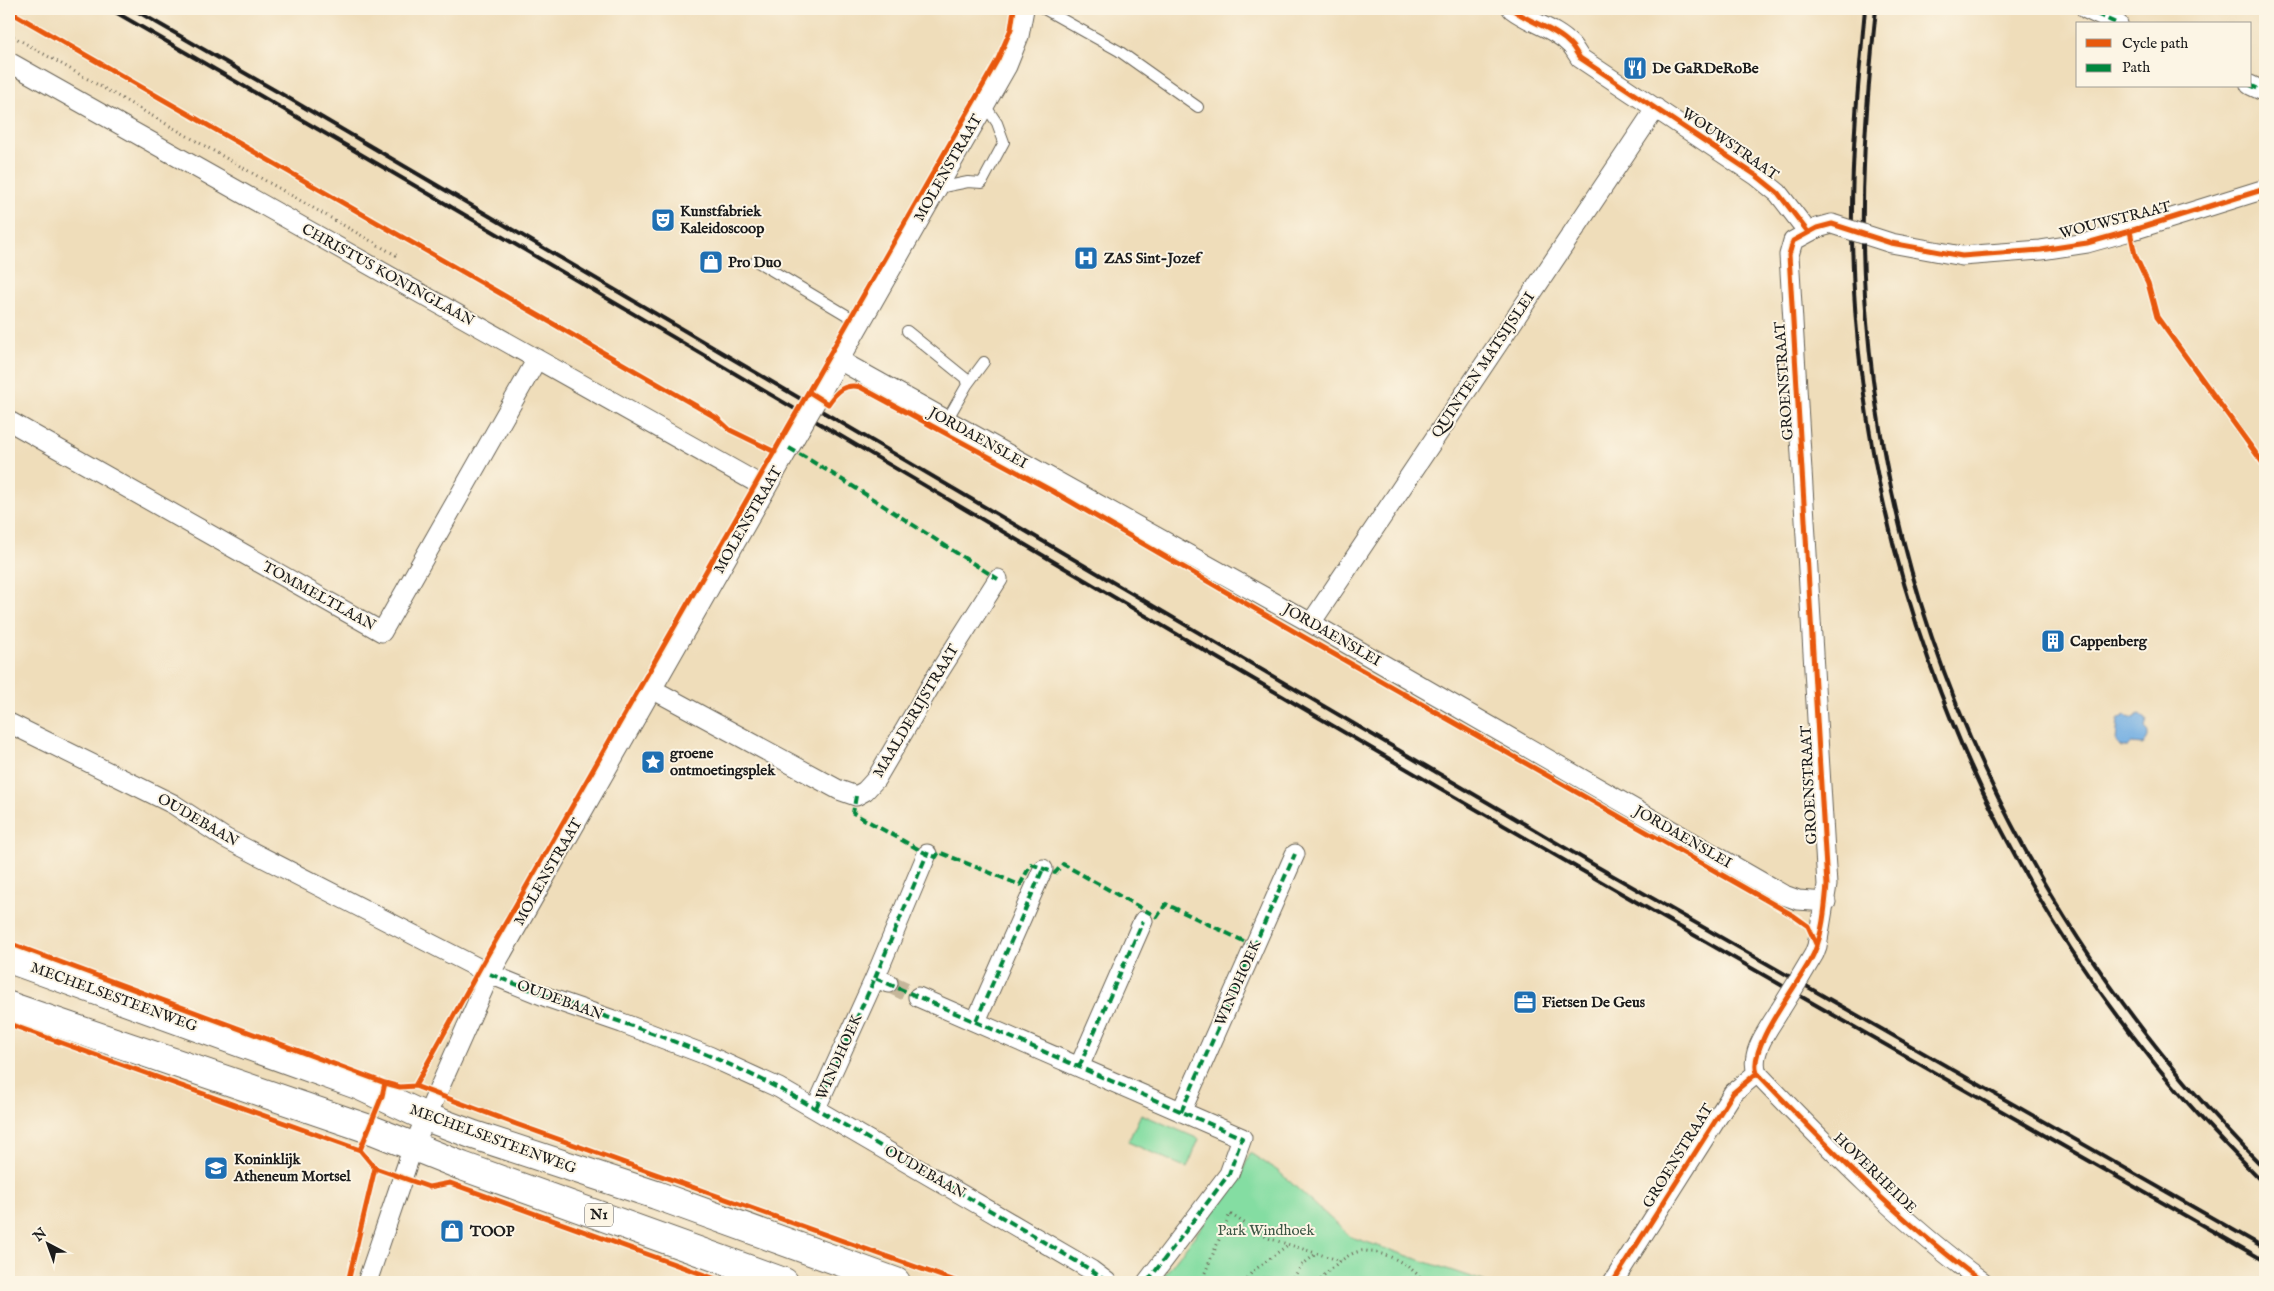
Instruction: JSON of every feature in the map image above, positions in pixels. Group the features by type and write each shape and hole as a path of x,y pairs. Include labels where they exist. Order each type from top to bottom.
{"main road":[{"name":"MECHELSESTEENWEG","path":"9,959 382,1096 426,1117 474,1135 666,1199 896,1282"},
{"name":"N1","path":"9,1006 375,1131 462,1166 784,1282"}],"street":[{"name":"MOLENSTRAAT","path":"366,1282 413,1147 490,974 984,105 1014,50 1024,9"},
{"name":"WOUWSTRAAT","path":"1512,9 1526,20 1543,26 1571,44 1580,58 1757,176 1778,193 1808,232 1832,224 1891,243 1962,256 2041,250 2087,243 2130,232 2265,188"},
{"path":"2086,9 2114,22"},
{"name":"CHRISTUS KONINGLAAN","path":"9,62 766,488"},
{"path":"2252,86 2265,92"},
{"name":"QUINTEN MATSIJSLEI","path":"1310,623 1656,108"},
{"name":"GROENSTRAAT","path":"1613,1282 1733,1093 1757,1073 1754,1066 1758,1049 1814,954 1826,902 1824,823 1788,255 1793,241 1808,232"},
{"name":"TOMMELTLAAN","path":"9,421 382,632 537,359"},
{"name":"JORDAENSLEI","path":"839,360 1310,623 1784,895 1798,900 1826,902"},
{"name":"MAALDERIJSTRAAT","path":"652,689 839,790 856,796 865,791 876,779 934,680 998,578"},
{"name":"OUDEBAAN","path":"9,723 173,804 225,838 490,974 549,998 710,1056 779,1088 1091,1270 1107,1282"},
{"name":"WINDHOEK","path":"816,1108 882,980 928,854"},
{"name":"WINDHOEK","path":"1181,1112 1295,854"},
{"path":"976,1022 1043,869"},
{"path":"1080,1067 1143,921"},
{"path":"918,997 1242,1138 1229,1174 1146,1282"},
{"name":"HOVERHEIDE","path":"1757,1073 1905,1220 1944,1254 1983,1282"}],"lane":[{"path":"1044,9 1119,51 1198,107"},
{"path":"937,188 968,182 982,183 991,171 1004,142 997,123 984,105"},
{"path":"756,261 860,323"},
{"path":"906,330 965,378 967,385"},
{"path":"947,420 967,385 984,362"},
{"path":"9,969 355,1094 382,1096"}],"path":[{"path":"9,34 408,262"},
{"path":"1201,1282 1230,1214 1268,1238 1341,1261"},
{"path":"1244,1282 1252,1272 1290,1244"},
{"path":"1317,1282 1328,1270 1360,1251 1387,1254 1411,1267 1425,1282"},
{"path":"1291,1282 1301,1266 1318,1253"}],"green space":[{"path":"1141,1114 1199,1139 1187,1168 1128,1142"},
{"name":"Park Windhoek","path":"1250,1153 1278,1171 1351,1237 1486,1282 1159,1282 1240,1177"}],"water":[{"path":"2139,714 2147,720 2145,727 2148,739 2142,745 2131,744 2128,747 2121,747 2116,741 2118,720 2125,715 2133,718"}],"tunnel":[{"path":"888,983 918,997"}],"railway":[{"path":"110,9 549,264 1523,837 2265,1261"},
{"path":"133,9 285,96 1596,866 2265,1248"},
{"path":"1865,9 1856,122 1852,207 1858,345 1874,454 1898,561 1931,666 1972,769 2022,867 2079,961 2144,1050 2187,1102 2265,1185"},
{"path":"1876,9 1864,152 1863,259 1865,295 1879,419 1903,540 1939,656 1984,769 2040,876 2106,979 2181,1077 2265,1169"}],"marked path":[{"path":"2086,9 2114,22"},
{"path":"2252,86 2265,92"},
{"path":"789,448 998,579"},
{"path":"856,796 853,813 927,854 936,857 939,852 1020,885 1031,864 1055,873 1063,864 1157,917 1166,904 1254,946"},
{"path":"875,978 927,854"},
{"path":"1181,1112 1295,854"},
{"path":"976,1021 1043,869"},
{"path":"1079,1067 1143,921"},
{"path":"490,974 676,1042 757,1077 889,1151 1091,1270 1107,1282"},
{"path":"816,1108 875,978 1242,1138 1229,1174 1147,1282"}],"cycle path":[{"path":"360,1150 382,1096 385,1083 400,1087 415,1086 480,968 998,59 1011,29 1014,9"},
{"path":"1512,9 1558,34 1571,45 1580,58 1757,176 1778,193 1808,232"},
{"path":"9,11 717,418 730,430 775,452"},
{"path":"1983,1282 1952,1259 1894,1209 1838,1156 1757,1073 1756,1061 1767,1030 1808,965 1820,937 1827,885 1789,255 1793,241 1817,228 1832,224 1891,243 1962,256 2041,250 2087,243 2265,189"},
{"path":"2130,231 2135,255 2148,283 2157,317 2265,466"},
{"path":"809,392 828,404 842,389 850,386 860,387 1054,492 1302,636 1794,916 1808,926 1817,946"},
{"path":"9,943 385,1083"},
{"path":"9,1024 360,1150 375,1168 429,1187 450,1183 724,1282"},
{"path":"1613,1282 1733,1093 1757,1073"},
{"path":"415,1086 958,1282"},
{"path":"348,1282 375,1168"}],"place":[{"name":"De GaRDeRoBe","path":"1635,68"},
{"name":"Kunstfabriek Kaleidoscoop","path":"663,220"},
{"name":"ZAS Sint-Jozef","path":"1086,258"},
{"name":"Pro Duo","path":"711,262"},
{"name":"Cappenberg","path":"2053,641"},
{"name":"groene ontmoetingsplek","path":"653,762"},
{"name":"Fietsen De Geus","path":"1525,1002"},
{"name":"Koninklijk Atheneum Mortsel","path":"216,1168"},
{"name":"TOOP","path":"452,1231"}]}
